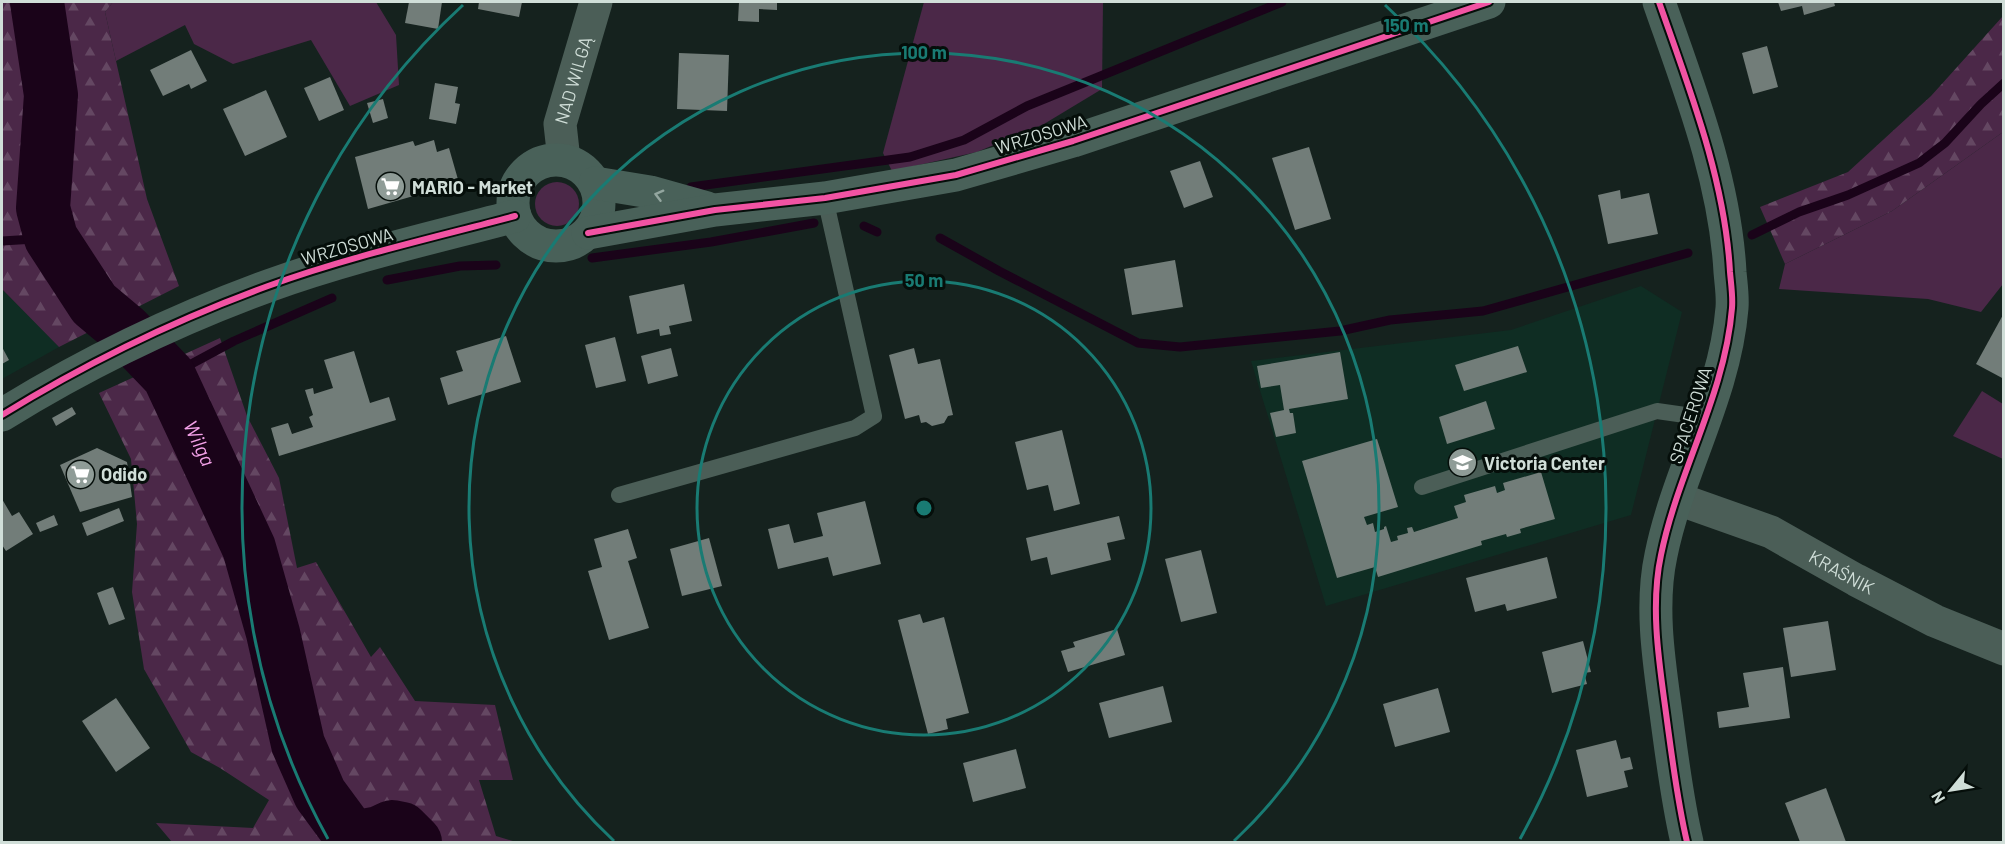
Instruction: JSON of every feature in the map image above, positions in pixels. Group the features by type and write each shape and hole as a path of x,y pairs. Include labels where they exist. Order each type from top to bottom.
{"street":[{"name":"NAD WILGĄ","path":"564,160 560,124 596,2"},
{"name":"WRZOSOWA","path":"588,233 715,210 825,198 956,175 1062,144 1457,7 1489,2"},
{"name":"SPACEROWA","path":"1659,2 1706,142 1720,199 1729,245 1732,306 1728,344 1661,557 1656,602 1666,718 1677,801 1687,843"},
{"path":"564,160 576,164 587,172 595,183 599,196 599,209 595,222 588,233 576,242 561,246 546,246 532,240 521,230 514,216 514,191 520,179 538,163 564,160"},
{"name":"WRZOSOWA","path":"595,183 650,192 715,210"},
{"name":"WRZOSOWA","path":"2,415 66,376 192,315 270,285 341,263 514,216"},
{"name":"KRAŚNIK","path":"1678,499 1771,532 1935,621 2004,649"}],"lane":[{"path":"619,495 855,428 874,416 825,198"},
{"path":"1422,487 1657,411 1706,418"}],"shaded area":[{"name":"Victoria Center","path":"1641,286 1682,312 1631,515 1326,606 1251,361 1511,330"},
{"path":"2,289 59,347 2,379"}],"green space":[{"path":"2,2 113,2 105,12 147,199 179,286 59,347 2,289"},
{"path":"113,2 376,2 396,35 399,85 350,106 311,40 233,64 194,44 185,25 116,61 105,12"},
{"path":"924,2 1103,2 1102,89 1044,124 977,152 892,171 883,153"},
{"path":"2003,16 2003,132 1892,211 1785,264 1760,207 1848,172 1931,96"},
{"path":"2003,132 2003,284 1981,312 1928,299 1779,289 1785,264 1892,211"},
{"path":"557,182 573,188 579,204 573,220 557,226 541,220 535,204 541,188"},
{"path":"220,338 247,416 279,478 297,568 316,562 371,657 380,647 415,701 495,705 513,780 479,780 496,836 516,842 172,842 156,823 253,828 269,800 191,752 144,669 132,592 137,524 131,459 99,393"},
{"path":"1982,391 2003,404 2003,459 1953,436"}],"building":[{"path":"409,2 442,2 438,29 405,23"},
{"path":"479,2 522,2 519,17 478,9"},
{"path":"739,2 777,2 777,10 759,9 759,22 738,21"},
{"path":"1778,2 1834,2 1835,6 1804,15 1802,6 1781,11"},
{"path":"1767,46 1778,87 1753,94 1742,53"},
{"path":"191,50 207,81 191,89 189,84 163,96 150,70"},
{"path":"679,53 729,55 727,111 677,109"},
{"path":"330,77 344,110 319,121 304,88"},
{"path":"435,83 458,87 455,103 460,104 456,124 429,119"},
{"path":"266,90 287,137 245,156 223,109"},
{"path":"383,99 388,118 373,123 367,103"},
{"path":"434,140 437,152 449,148 459,183 368,209 355,157 413,141 415,146"},
{"path":"1309,147 1331,219 1295,230 1272,158"},
{"path":"1200,161 1213,197 1184,208 1170,171"},
{"path":"1620,190 1621,199 1649,193 1658,234 1608,244 1598,195"},
{"path":"1175,260 1183,307 1132,315 1124,269"},
{"path":"684,284 692,321 669,326 671,334 660,336 659,329 637,334 629,296"},
{"path":"2004,313 2004,379 1976,364"},
{"path":"506,336 521,382 448,405 440,378 463,371 456,351"},
{"path":"615,337 626,381 596,388 585,345"},
{"path":"1518,346 1527,372 1464,391 1455,365"},
{"path":"2,347 9,360 2,364"},
{"path":"671,348 678,376 648,384 641,356"},
{"path":"914,348 918,364 940,359 953,415 948,416 944,423 932,426 926,422 921,423 919,415 905,419 889,355"},
{"path":"354,351 370,403 389,397 396,420 279,456 271,428 288,423 292,434 313,427 309,417 313,415 305,390 313,388 314,394 333,388 324,360"},
{"path":"1340,352 1348,399 1289,409 1290,413 1293,413 1296,433 1276,437 1270,413 1284,410 1280,385 1261,388 1257,366"},
{"path":"1486,401 1495,429 1447,444 1439,417"},
{"path":"72,407 76,414 56,426 52,418"},
{"path":"1062,430 1080,504 1054,511 1048,485 1027,490 1015,442"},
{"path":"1377,439 1398,507 1364,517 1367,525 1373,523 1375,532 1386,526 1391,542 1398,540 1397,536 1408,533 1407,528 1412,527 1414,532 1458,518 1454,506 1466,502 1464,495 1495,486 1497,493 1505,490 1503,483 1541,472 1555,519 1520,529 1521,533 1507,537 1506,534 1481,541 1482,545 1378,577 1375,567 1337,578 1302,461"},
{"path":"97,448 127,462 132,497 80,512 60,465"},
{"path":"2,499 12,516 19,512 33,534 6,551 2,545"},
{"path":"865,501 881,564 833,576 828,557 778,569 768,529 789,524 794,543 823,536 817,513"},
{"path":"119,508 124,521 87,536 82,523"},
{"path":"54,515 58,525 40,532 36,523"},
{"path":"1119,516 1125,539 1107,543 1111,560 1051,575 1047,557 1031,561 1026,538"},
{"path":"628,529 637,558 628,561 649,628 609,640 588,571 602,567 594,539"},
{"path":"709,538 722,586 682,596 670,549"},
{"path":"1201,550 1217,613 1181,622 1165,559"},
{"path":"1547,557 1557,598 1507,611 1505,604 1475,612 1466,578"},
{"path":"113,587 125,619 109,625 97,593"},
{"path":"920,614 923,623 944,617 969,713 946,719 948,729 928,734 898,620"},
{"path":"1828,621 1836,670 1791,677 1783,628"},
{"path":"1117,629 1125,655 1068,672 1061,651 1075,647 1073,642"},
{"path":"1583,641 1591,672 1584,673 1587,684 1552,693 1542,652"},
{"path":"1783,667 1790,718 1719,728 1717,712 1749,707 1743,673"},
{"path":"1163,686 1172,722 1109,738 1099,703"},
{"path":"1438,688 1450,732 1395,747 1383,704"},
{"path":"116,698 150,748 116,772 82,721"},
{"path":"1616,740 1621,759 1630,757 1633,769 1624,771 1628,787 1587,797 1576,750"},
{"path":"1016,749 1026,788 973,802 963,763"},
{"path":"1826,788 1846,842 1800,842 1785,803"}],"waterway":[{"name":"Wilga","path":"37,2 51,95 43,208 51,238 94,304 125,330 169,376 249,548 273,633 298,744 320,794 348,832 363,836 379,833 392,827 402,829 415,842"},
{"path":"691,187 910,157 964,140 1027,106 1282,2"},
{"path":"1752,235 1799,212 1848,195 1919,163 1945,143 2004,83"},
{"path":"592,258 711,242 814,223"},
{"path":"864,226 877,232"},
{"path":"2,241 51,238"},
{"path":"940,238 1138,343 1180,347 1340,331 1390,320 1483,311 1688,253"},
{"path":"387,280 460,266 496,265"},
{"path":"169,376 234,341 332,298"}],"cycle path":[{"path":"588,233 715,210 825,198 956,175 1073,141 1489,2"},
{"path":"1659,2 1704,134 1713,168 1727,237 1732,299 1728,340 1711,402 1669,524 1661,555 1656,594 1658,654 1675,778 1687,842"},
{"path":"2,415 99,360 233,299 390,248 515,216"}],"place":[{"name":"MARIO - Market","path":"391,187"},
{"name":"Victoria Center","path":"1463,463"},
{"name":"Odido","path":"80,474"}]}
